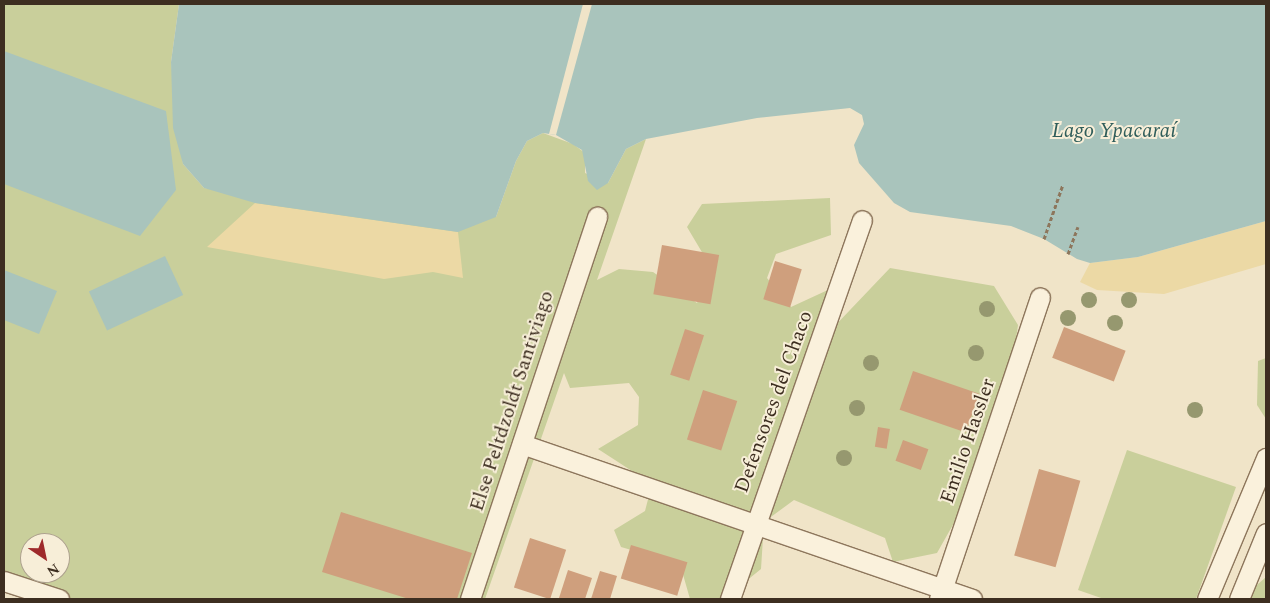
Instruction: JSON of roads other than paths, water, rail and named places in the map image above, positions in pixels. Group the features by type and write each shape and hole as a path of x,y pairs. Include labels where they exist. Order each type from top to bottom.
{"street":[{"name":"Else Peltdzoldt Santiviago","path":"470,599 597,217"},
{"name":"Defensores del Chaco","path":"730,599 754,524 862,220"},
{"name":"Emilio Hassler","path":"940,595 1040,297"},
{"path":"522,444 754,524 940,595 972,599"},
{"path":"1207,599 1266,458"},
{"path":"1239,599 1266,532"},
{"path":"4,581 60,599"}],"water":[{"name":"Lago Ypacaraí","path":"179,4 1266,4 1266,221 1138,257 1090,263 1077,259 1044,239 1011,226 910,212 894,203 859,163 854,145 864,124 862,115 850,108 757,118 646,139 626,149 608,183 597,190 588,181 582,150 556,135 543,133 527,141 516,161 496,217 458,232 255,203 204,188 183,164 173,128 171,62"},
{"path":"4,51 166,111 176,190 140,236 4,184"},
{"path":"165,256 183,295 107,330 89,291"},
{"path":"4,270 57,291 39,334 4,320"}]}
